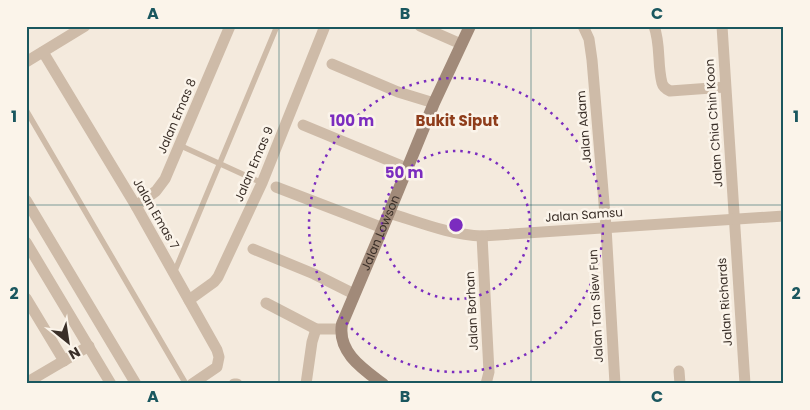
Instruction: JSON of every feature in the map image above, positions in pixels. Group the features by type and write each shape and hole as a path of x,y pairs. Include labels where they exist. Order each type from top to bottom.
{"street":[{"path":"26,62 85,26"},
{"name":"Jalan Emas 8","path":"136,206 161,186 230,26"},
{"name":"Jalan Emas 9","path":"189,300 218,277 262,183 326,26"},
{"path":"420,26 461,44"},
{"name":"Jalan Lowson","path":"341,329 434,103 470,26"},
{"name":"Jalan Adam","path":"583,26 589,39 592,60 606,227"},
{"path":"654,26 659,45 662,83 666,89 670,91 725,87"},
{"name":"Jalan Chia Chin Koon","path":"722,26 733,218"},
{"name":"Jalan Emas 7","path":"43,52 136,206 217,350 219,357 217,367 192,384"},
{"path":"332,64 398,92 434,103"},
{"path":"303,125 407,168"},
{"path":"276,187 383,228"},
{"path":"26,200 136,384"},
{"name":"Jalan Samsu","path":"389,213 453,232 482,236 784,216"},
{"name":"Jalan Richards","path":"733,218 744,384"},
{"name":"Jalan Tan Siew Fun","path":"606,227 615,384"},
{"name":"Jalan Borhan","path":"482,236 489,372 486,384"},
{"path":"26,242 111,384"},
{"path":"253,249 329,281 354,294"},
{"path":"26,298 64,361"},
{"path":"266,303 316,329 341,329 343,341 352,358 383,384"},
{"path":"306,384 312,342 316,329"},
{"path":"26,383 89,346"},
{"path":"680,371 680,384"}],"lane":[{"path":"174,273 277,26"},
{"path":"26,110 186,384"},
{"path":"179,145 262,183"}],"district":[{"name":"Bukit Siput","path":"457,121"}]}
